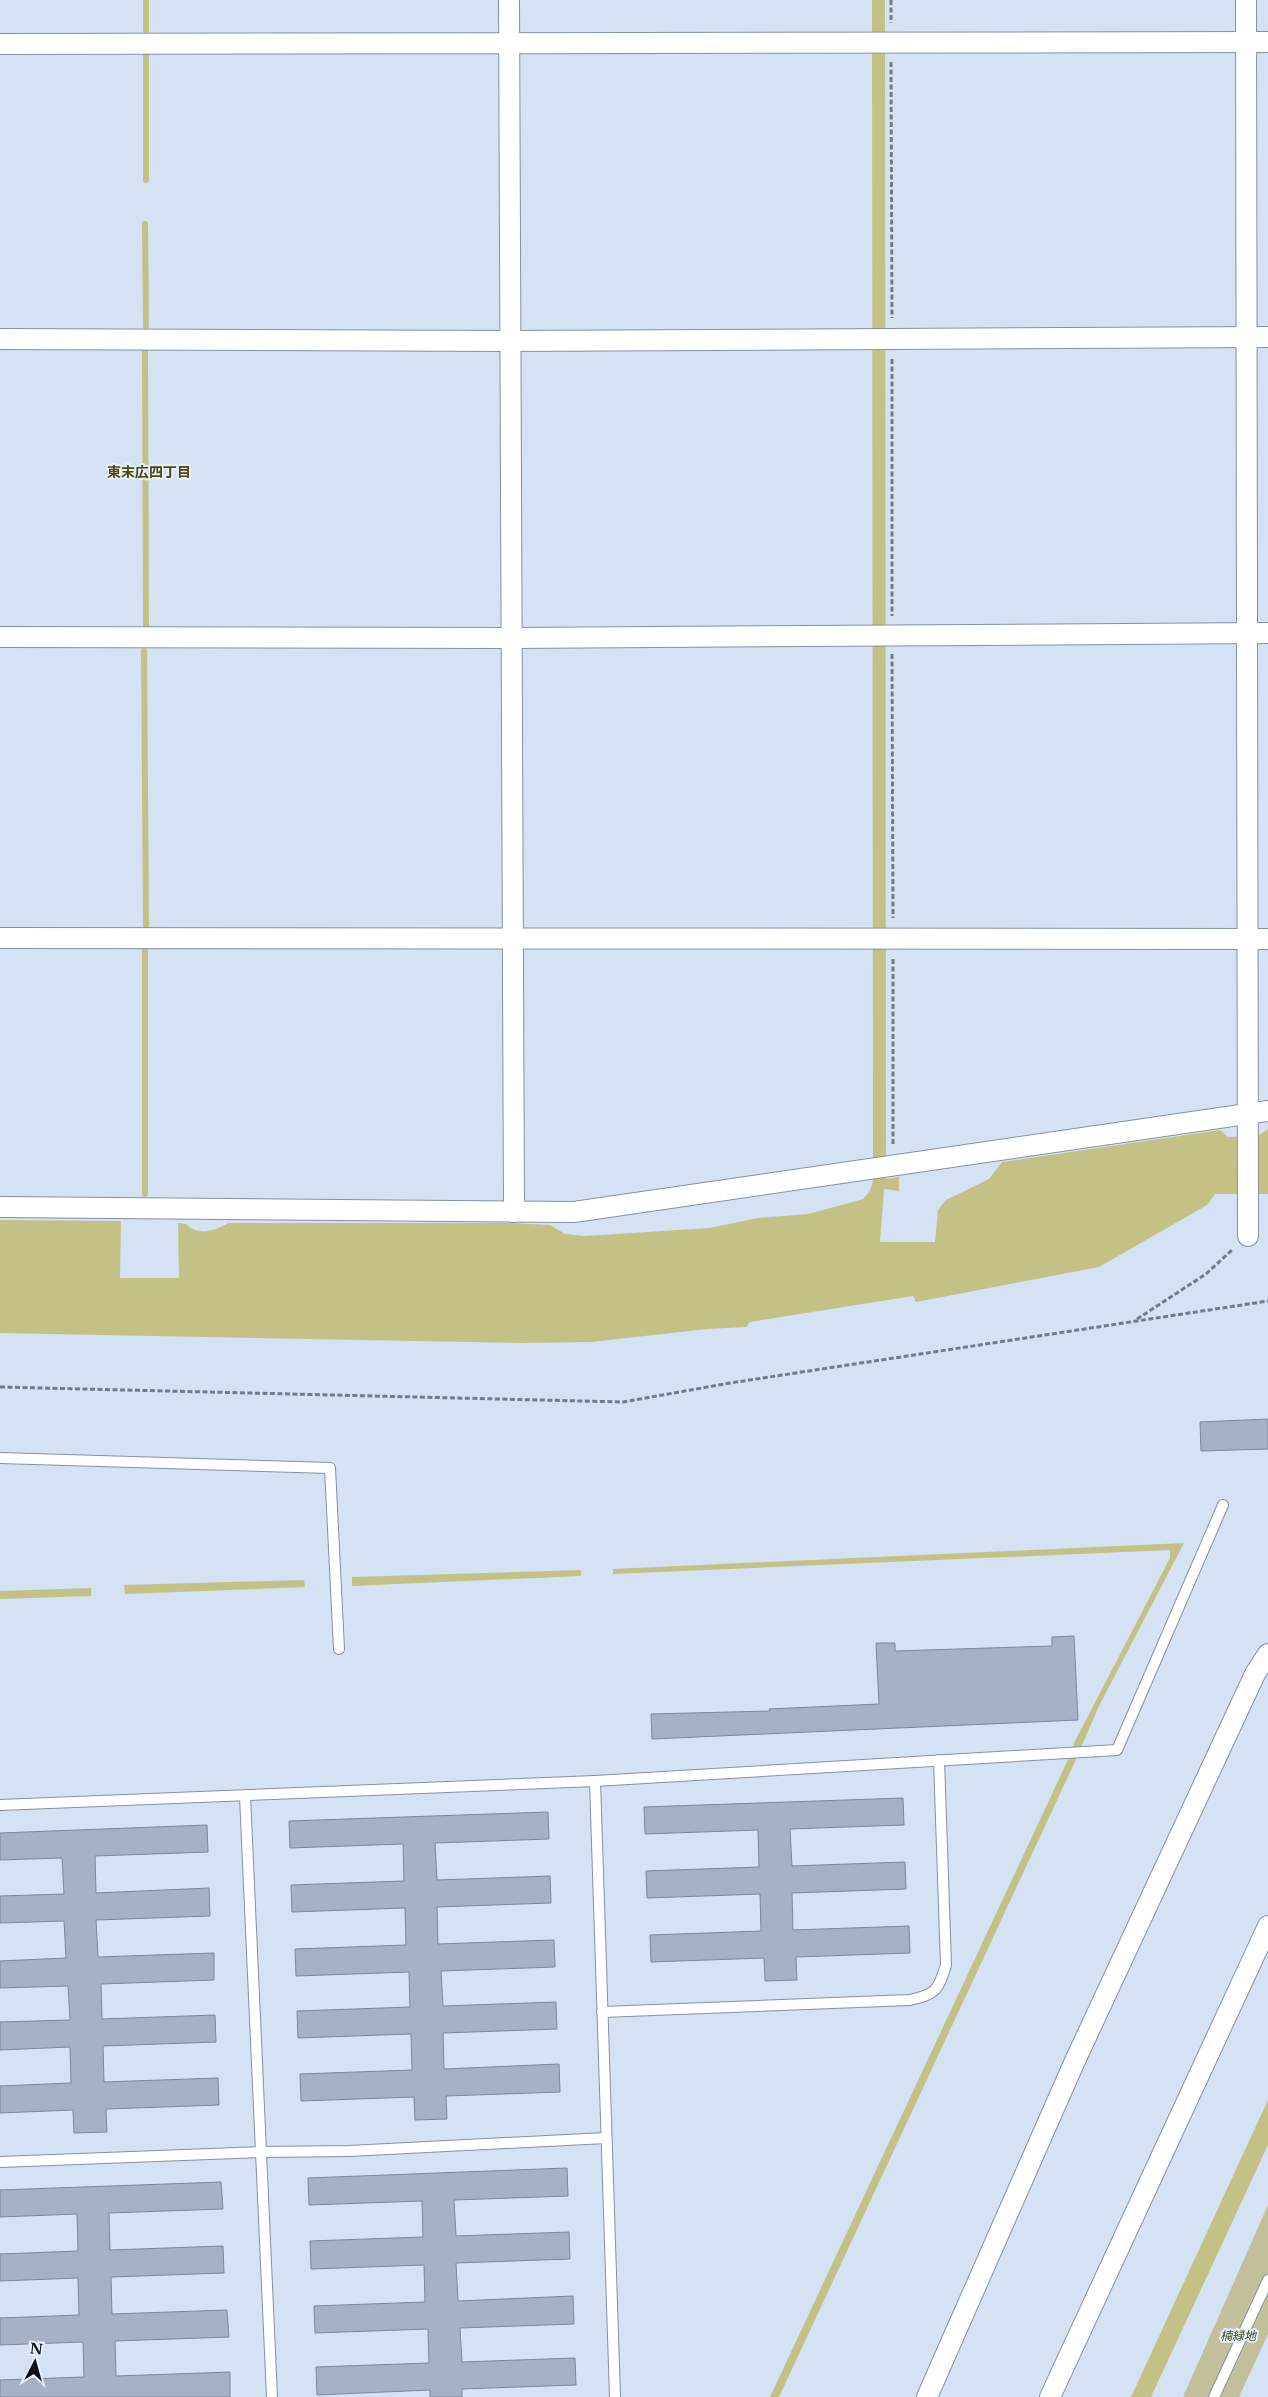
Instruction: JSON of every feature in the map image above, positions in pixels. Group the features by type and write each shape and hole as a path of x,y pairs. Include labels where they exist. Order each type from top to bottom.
{"street":[{"path":"509,0 514,1212"},
{"path":"1246,0 1247,337 1245,633 1248,1236"},
{"path":"0,44 1268,42"},
{"path":"0,339 510,341 1268,337"},
{"path":"0,637 512,638 1268,633"},
{"path":"0,938 513,940 1268,939"},
{"path":"0,1207 574,1212 884,1167 1246,1121 1268,1111"},
{"path":"927,2397 1079,2054 1255,1674 1268,1654"},
{"path":"1050,2397 1268,1926"}],"lane":[{"path":"0,1458 330,1468 339,1649"},
{"path":"0,1805 594,1781 1117,1750 1223,1506"},
{"path":"602,2012 910,2000 930,1995 941,1982 946,1965 939,1760"},
{"path":"594,1781 615,2397"},
{"path":"245,1796 272,2397"},
{"path":"0,2162 262,2152 349,2151 606,2138"},
{"path":"1214,2397 1268,2280"}],"path":[{"path":"884,1167 882,43 891,0"},
{"path":"1135,1320 1206,1274 1248,1236"},
{"path":"0,1387 623,1402 730,1383 1268,1301"}],"green space":[{"name":"楠緑地","path":"1268,2205 1268,2334 1239,2397 1183,2397"}],"shaded area":[{"path":"872,0 885,0 886,1179 899,1177 899,1191 884,1189 880,1242 935,1242 938,1210 946,1200 989,1179 1002,1162 1220,1130 1228,1137 1258,1136 1268,1129 1268,1194 1215,1194 1207,1205 1099,1267 916,1302 913,1296 750,1322 746,1327 707,1329 591,1342 519,1343 0,1333 0,1220 121,1221 120,1278 179,1278 178,1223 186,1224 196,1230 207,1231 228,1223 511,1223 550,1225 565,1234 585,1236 710,1228 758,1218 808,1214 863,1199 870,1191 873,1181"},
{"path":"1184,1543 1099,1706 1073,1766 779,2397 770,2397 1066,1764 1075,1741 1170,1558 1170,1550 613,1574 613,1569"},
{"path":"581,1570 581,1576 352,1586 352,1577"},
{"path":"304,1580 305,1587 125,1594 124,1585"},
{"path":"91,1588 91,1596 0,1599 0,1591"},
{"path":"1268,2100 1268,2145 1151,2397 1131,2397"}],"building":[{"path":"1268,1419 1268,1449 1201,1451 1200,1422"},
{"path":"1074,1636 1078,1720 652,1739 651,1714 770,1711 769,1709 879,1704 876,1643 895,1643 895,1651 1052,1646 1052,1637"},
{"path":"903,1798 904,1825 790,1829 792,1866 905,1862 906,1889 792,1893 793,1930 909,1926 910,1953 796,1957 797,1980 765,1981 764,1958 651,1962 650,1935 761,1931 760,1894 647,1898 646,1871 759,1867 758,1830 645,1834 644,1807"},
{"path":"548,1812 549,1839 435,1843 437,1880 550,1876 551,1903 437,1907 438,1944 554,1940 555,1967 441,1971 443,2006 556,2002 557,2029 443,2033 444,2069 559,2064 560,2092 446,2096 447,2119 415,2120 414,2097 301,2101 300,2074 412,2070 411,2034 298,2038 297,2011 410,2007 409,1972 296,1976 295,1949 406,1945 405,1908 292,1912 291,1885 404,1881 403,1844 290,1848 289,1821"},
{"path":"207,1825 208,1852 95,1856 96,1893 209,1888 210,1916 96,1920 98,1957 214,1953 214,1980 101,1984 102,2019 215,2015 216,2042 103,2046 104,2082 218,2078 219,2105 106,2109 107,2132 74,2133 73,2110 0,2113 0,2086 71,2083 70,2047 0,2050 0,2022 70,2020 68,1986 0,1988 0,1961 66,1958 64,1921 0,1923 0,1896 64,1894 62,1858 0,1860 0,1833"},
{"path":"567,2168 568,2196 454,2200 456,2236 569,2232 570,2259 456,2263 458,2301 573,2296 574,2324 460,2328 462,2362 575,2358 576,2385 462,2389 462,2397 430,2397 430,2390 317,2395 316,2367 429,2363 428,2329 315,2333 314,2306 425,2302 424,2265 311,2269 310,2241 423,2237 422,2201 309,2205 308,2178"},
{"path":"221,2182 223,2209 109,2213 110,2250 223,2246 224,2273 111,2277 112,2314 227,2310 229,2337 115,2341 116,2376 230,2372 230,2397 0,2397 0,2380 84,2377 83,2342 0,2345 0,2318 79,2315 78,2278 0,2281 0,2254 78,2251 77,2214 0,2217 0,2190"}],"waterway":[{"path":"146,0 146,30"},
{"path":"146,55 146,180"},
{"path":"145,224 146,326"},
{"path":"145,351 146,628"},
{"path":"144,651 146,926"},
{"path":"145,946 145,1194"}],"district":[{"name":"東末広四丁目","path":"149,472"}]}
